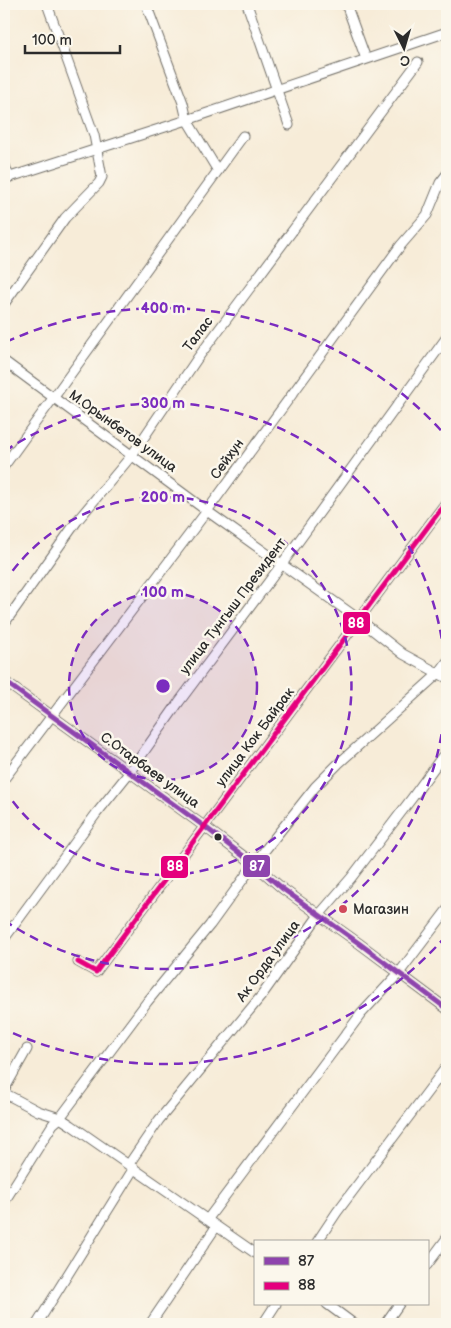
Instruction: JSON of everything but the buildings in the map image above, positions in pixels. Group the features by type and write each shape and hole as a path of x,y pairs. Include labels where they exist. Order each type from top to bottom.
{"street":[{"path":"4,304 66,218 99,183 102,177 94,135 47,4"},
{"path":"146,4 183,103 187,120 218,171"},
{"path":"247,4 289,125"},
{"path":"346,4 366,59"},
{"path":"4,163 6,178 187,120 447,32"},
{"name":"Талас","path":"4,624 77,521 132,454 197,359 418,62"},
{"path":"4,466 244,136"},
{"name":"Сейхун","path":"4,779 207,510 401,245 427,216 440,183 447,174"},
{"name":"улица Тунгыш Президент","path":"4,939 96,814 129,773 447,337"},
{"name":"М.Орынбетов улица","path":"4,361 360,620 403,654 443,676"},
{"name":"улица Кок Байрак","path":"78,962 96,972 447,501"},
{"path":"4,1202 53,1124 60,1118 147,1002 210,924 254,864 315,787 338,764 443,676 447,662"},
{"name":"С.Отарбаев улица","path":"4,681 205,827 254,864 282,889 447,1009"},
{"name":"Ак Орда улица","path":"37,1324 159,1120 262,995 319,915 351,878 447,750"},
{"path":"207,1220 361,1014 399,973 447,910"},
{"path":"27,1049 4,1091 38,1111 60,1118 254,1252"},
{"path":"318,1240 337,1212 447,1066"},
{"path":"150,1324 216,1226"},
{"path":"428,1264 447,1238"},
{"path":"263,1324 275,1306"},
{"path":"330,1306 354,1324"},
{"path":"385,1324 398,1306"}],"transit line":[{"name":"88","path":"78,962 96,972 447,501"},
{"name":"87","path":"4,681 205,827 254,864 283,889 447,1009"}],"place":[{"name":"Магазин","path":"343,909"}]}
